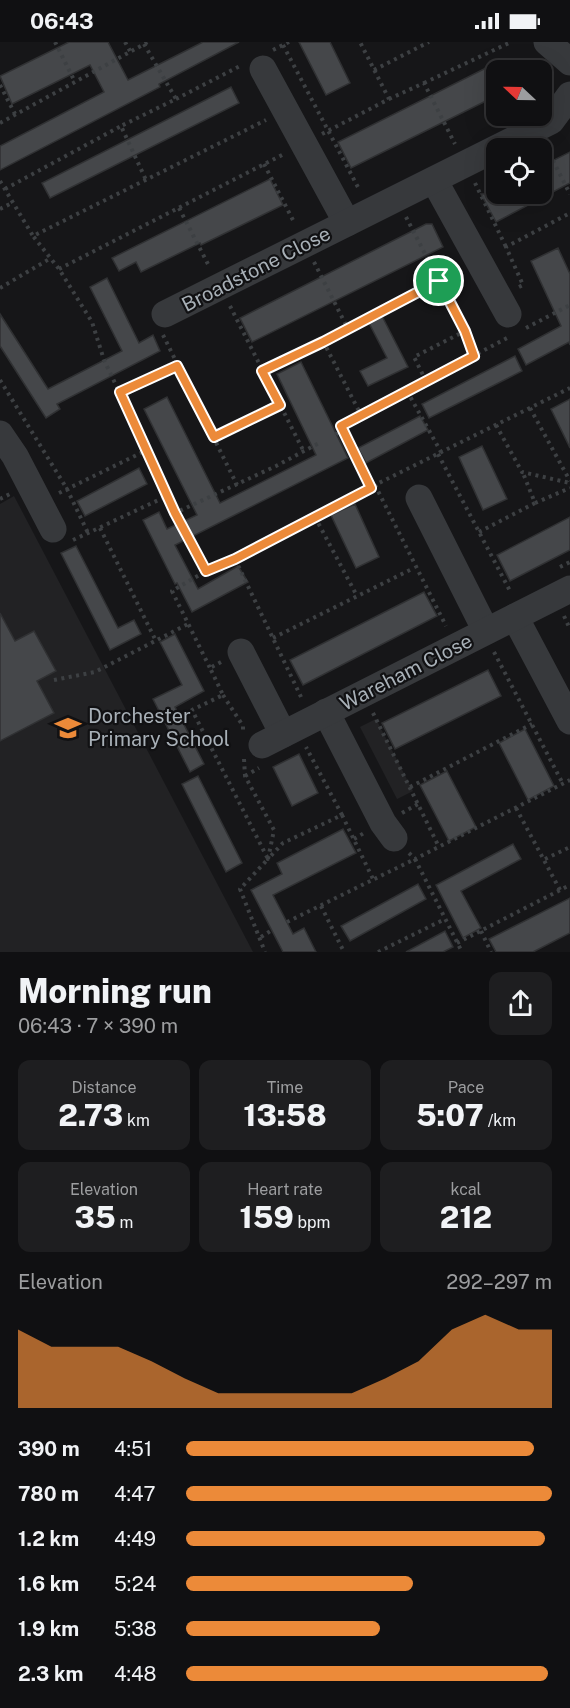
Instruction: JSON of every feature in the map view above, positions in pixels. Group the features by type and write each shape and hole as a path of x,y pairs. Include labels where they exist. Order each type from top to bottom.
{"street":[{"name":"Broadstone Close","path":"259,62 347,224"},
{"name":"Broadstone Close","path":"164,324 216,277 304,245 551,121 570,94"},
{"path":"434,180 510,317"},
{"path":"0,434 60,536"},
{"name":"Wareham Close","path":"419,498 490,642"},
{"name":"Wareham Close","path":"258,743 331,721 490,642 513,604 570,589"},
{"path":"513,604 570,721"},
{"path":"241,652 258,743"},
{"name":"Wareham Close","path":"331,721 383,823 394,838"}],"path":[{"path":"55,42 75,82"},
{"path":"125,42 130,51"},
{"path":"5,189 176,99 259,62 289,42"},
{"path":"360,42 389,99"},
{"path":"374,70 429,42"},
{"path":"59,269 389,99 511,42"},
{"path":"0,123 146,43 176,99"},
{"path":"283,45 361,192"},
{"path":"336,435 341,426 474,356 510,317 523,285 466,164 423,83"},
{"path":"0,85 15,114"},
{"path":"33,236 286,110"},
{"path":"122,126 146,180"},
{"path":"554,143 546,148 570,194"},
{"path":"264,164 348,329"},
{"path":"0,181 33,236 59,269 92,322 104,360 175,513 206,571"},
{"path":"0,209 12,203"},
{"path":"179,208 304,452"},
{"path":"506,247 568,214 570,221"},
{"path":"406,217 465,331 474,356"},
{"path":"0,288 51,258"},
{"path":"262,371 439,281"},
{"path":"510,317 570,305"},
{"path":"164,324 177,366 237,484"},
{"path":"426,381 414,357 465,331"},
{"path":"323,342 361,415"},
{"path":"120,392 177,366"},
{"path":"0,380 67,489 88,533"},
{"path":"268,859 273,830 245,776 258,743 243,726 224,695 172,591 206,571 235,559 373,486 570,388"},
{"path":"407,391 440,453 513,604"},
{"path":"214,437 280,405"},
{"path":"530,408 570,482"},
{"path":"496,425 522,472 535,503"},
{"path":"341,426 446,626"},
{"path":"175,513 321,442"},
{"path":"39,503 147,450"},
{"path":"522,472 570,482"},
{"path":"479,532 570,488"},
{"path":"60,536 88,533 167,496"},
{"path":"315,517 357,596"},
{"path":"100,528 156,641"},
{"path":"235,559 302,699"},
{"path":"273,638 414,568"},
{"path":"564,616 570,628"},
{"path":"54,680 95,672 188,624"},
{"path":"490,642 563,784"},
{"path":"210,668 241,652"},
{"path":"224,695 192,710 268,859"},
{"path":"373,711 439,847"},
{"path":"331,721 304,743 373,879"},
{"path":"410,786 532,724"},
{"path":"287,922 570,780"},
{"path":"516,808 561,890"},
{"path":"267,952 240,889 283,843 342,815"},
{"path":"394,838 415,859 462,952"},
{"path":"545,859 570,847"},
{"path":"457,943 570,885"},
{"path":"321,906 344,952"},
{"path":"378,952 445,919"},
{"path":"261,937 272,930"},
{"path":"481,931 491,952"}],"shaded area":[{"name":"Dorchester Primary School","path":"14,496 253,952 0,952 0,504"},
{"path":"376,719 413,791 397,799 360,727"}],"building":[{"path":"69,42 108,42 128,80 203,42 239,42 159,84 160,87 0,170 0,146 104,92 90,65 12,104 0,76"},
{"path":"299,42 330,42 350,83 326,95"},
{"path":"486,68 486,101 351,168 338,142"},
{"path":"231,87 239,103 50,198 42,183"},
{"path":"570,152 570,183 552,192 552,161"},
{"path":"270,179 283,205 141,272 136,262 119,271 112,258"},
{"path":"481,194 486,194 486,203"},
{"path":"486,204 530,204 496,222"},
{"path":"426,224 432,224 443,247 252,342 240,318"},
{"path":"558,248 570,274 570,345 569,342 526,365 518,349 561,326 531,261"},
{"path":"107,278 139,343 153,335 160,351 57,404 60,409 46,418 0,346 0,314 48,389 122,351 90,287"},
{"path":"382,316 408,367 368,386 360,371 387,358 369,323"},
{"path":"515,356 522,371 429,418 422,404"},
{"path":"301,362 348,458 175,545 198,589 238,566 248,582 192,612 177,583 175,584 143,520 159,512 167,529 197,515 144,409 167,397 220,503 316,455 277,374"},
{"path":"570,399 570,448 551,409"},
{"path":"420,416 428,430 366,463 358,448"},
{"path":"482,446 507,499 483,510 459,457"},
{"path":"139,468 147,484 85,516 77,501"},
{"path":"355,504 379,557 356,568 331,515"},
{"path":"570,517 570,550 510,581 497,555"},
{"path":"76,546 118,628 134,620 141,634 110,650 61,553"},
{"path":"424,592 437,616 303,685 290,660"},
{"path":"0,613 15,641 34,631 56,671 37,681 54,713 0,741"},
{"path":"175,634 204,691 175,707 204,764 190,772 153,699 182,685 160,642"},
{"path":"488,670 501,696 395,749 382,723"},
{"path":"525,729 554,786 528,800 499,743"},
{"path":"299,754 318,793 292,806 273,767"},
{"path":"447,771 476,827 449,841 420,785"},
{"path":"198,776 242,863 226,872 182,784"},
{"path":"343,829 356,853 273,895 293,934 304,928 316,952 283,952 251,890 282,874 277,863"},
{"path":"513,844 521,859 461,891 481,928 463,938 436,885"},
{"path":"418,884 426,899 350,941 341,926"},
{"path":"570,898 570,933 533,952 496,952 489,939"},
{"path":"445,931 453,947 443,952 406,952"}],"place":[{"name":"Dorchester Primary School","path":"68,728"}],"route":[{"path":"439,281 465,331 474,356 341,426 371,488 235,559 206,571 175,513 120,392 177,366 214,437 280,405 262,371 439,281"}]}
